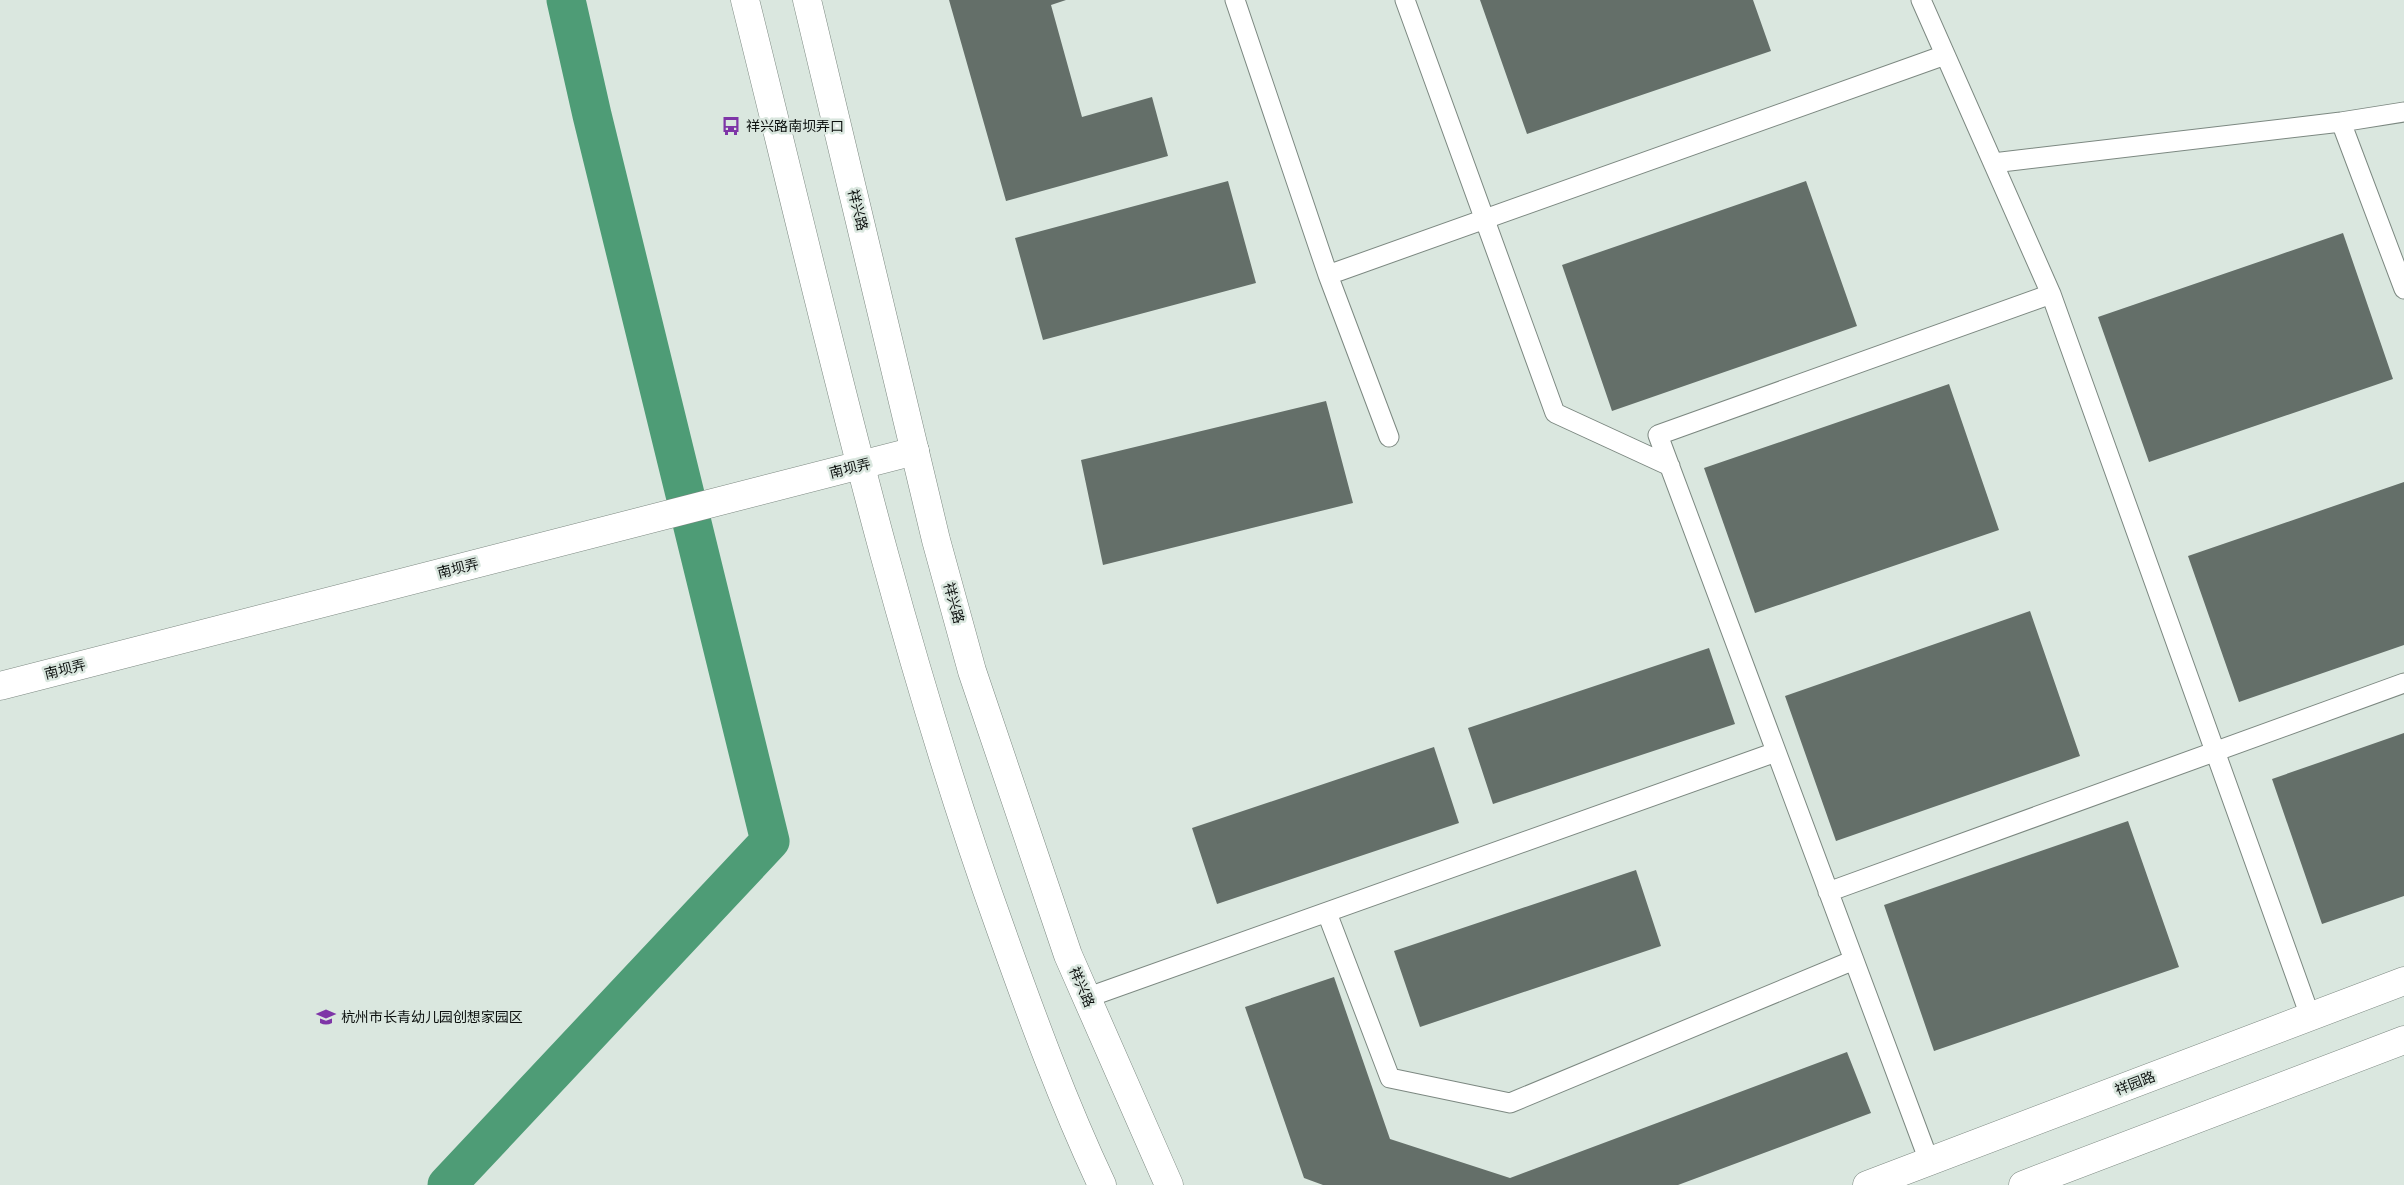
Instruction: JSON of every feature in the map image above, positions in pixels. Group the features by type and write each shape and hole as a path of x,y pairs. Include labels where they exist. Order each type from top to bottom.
{"street":[{"path":"745,0 881,550 978,866 1068,1114 1102,1185"},
{"name":"祥兴路","path":"806,0 936,540 972,671 1068,955 1169,1185"},
{"name":"南坝弄","path":"0,686 916,451"},
{"name":"祥园路","path":"1867,1185 2404,981"},
{"path":"2023,1185 2404,1040"}],"lane":[{"path":"1235,0 1328,275 1389,437"},
{"path":"1405,0 1554,413 1670,466"},
{"path":"1921,0 2051,294 2310,1016"},
{"path":"1328,275 1945,55"},
{"path":"1993,163 2341,122 2404,112"},
{"path":"2341,122 2404,289"},
{"path":"1929,1161 1658,435 2051,294"},
{"path":"1828,892 2404,683"},
{"path":"1086,998 1776,752"},
{"path":"1327,913 1390,1078 1510,1102 1854,960"}],"building":[{"path":"949,0 1066,0 1051,5 1082,117 1152,97 1168,156 1006,201"},
{"path":"1480,0 1753,0 1771,51 1527,134"},
{"path":"1228,181 1256,283 1043,340 1015,238"},
{"path":"1806,181 1857,326 1612,411 1562,265"},
{"path":"2343,233 2393,379 2149,462 2098,317"},
{"path":"1949,384 1999,530 1755,613 1704,468"},
{"path":"1326,401 1353,503 1103,565 1081,460"},
{"path":"2404,482 2404,645 2239,702 2188,556"},
{"path":"2030,611 2080,756 1836,841 1785,696"},
{"path":"1709,648 1735,724 1493,804 1468,728"},
{"path":"2404,733 2404,896 2322,924 2272,779"},
{"path":"1434,747 1459,823 1217,904 1192,828"},
{"path":"2128,821 2179,967 1934,1051 1884,905"},
{"path":"1636,870 1661,946 1420,1027 1394,951"},
{"path":"1334,977 1390,1139 1510,1178 1847,1052 1871,1113 1678,1185 1323,1185 1304,1178 1245,1007"}],"waterway":[{"path":"447,1185 770,841 592,115 566,0"}],"place":[{"name":"祥兴路南坝弄口","path":"731,126"},
{"name":"杭州市长青幼儿园创想家园区","path":"326,1017"}]}
